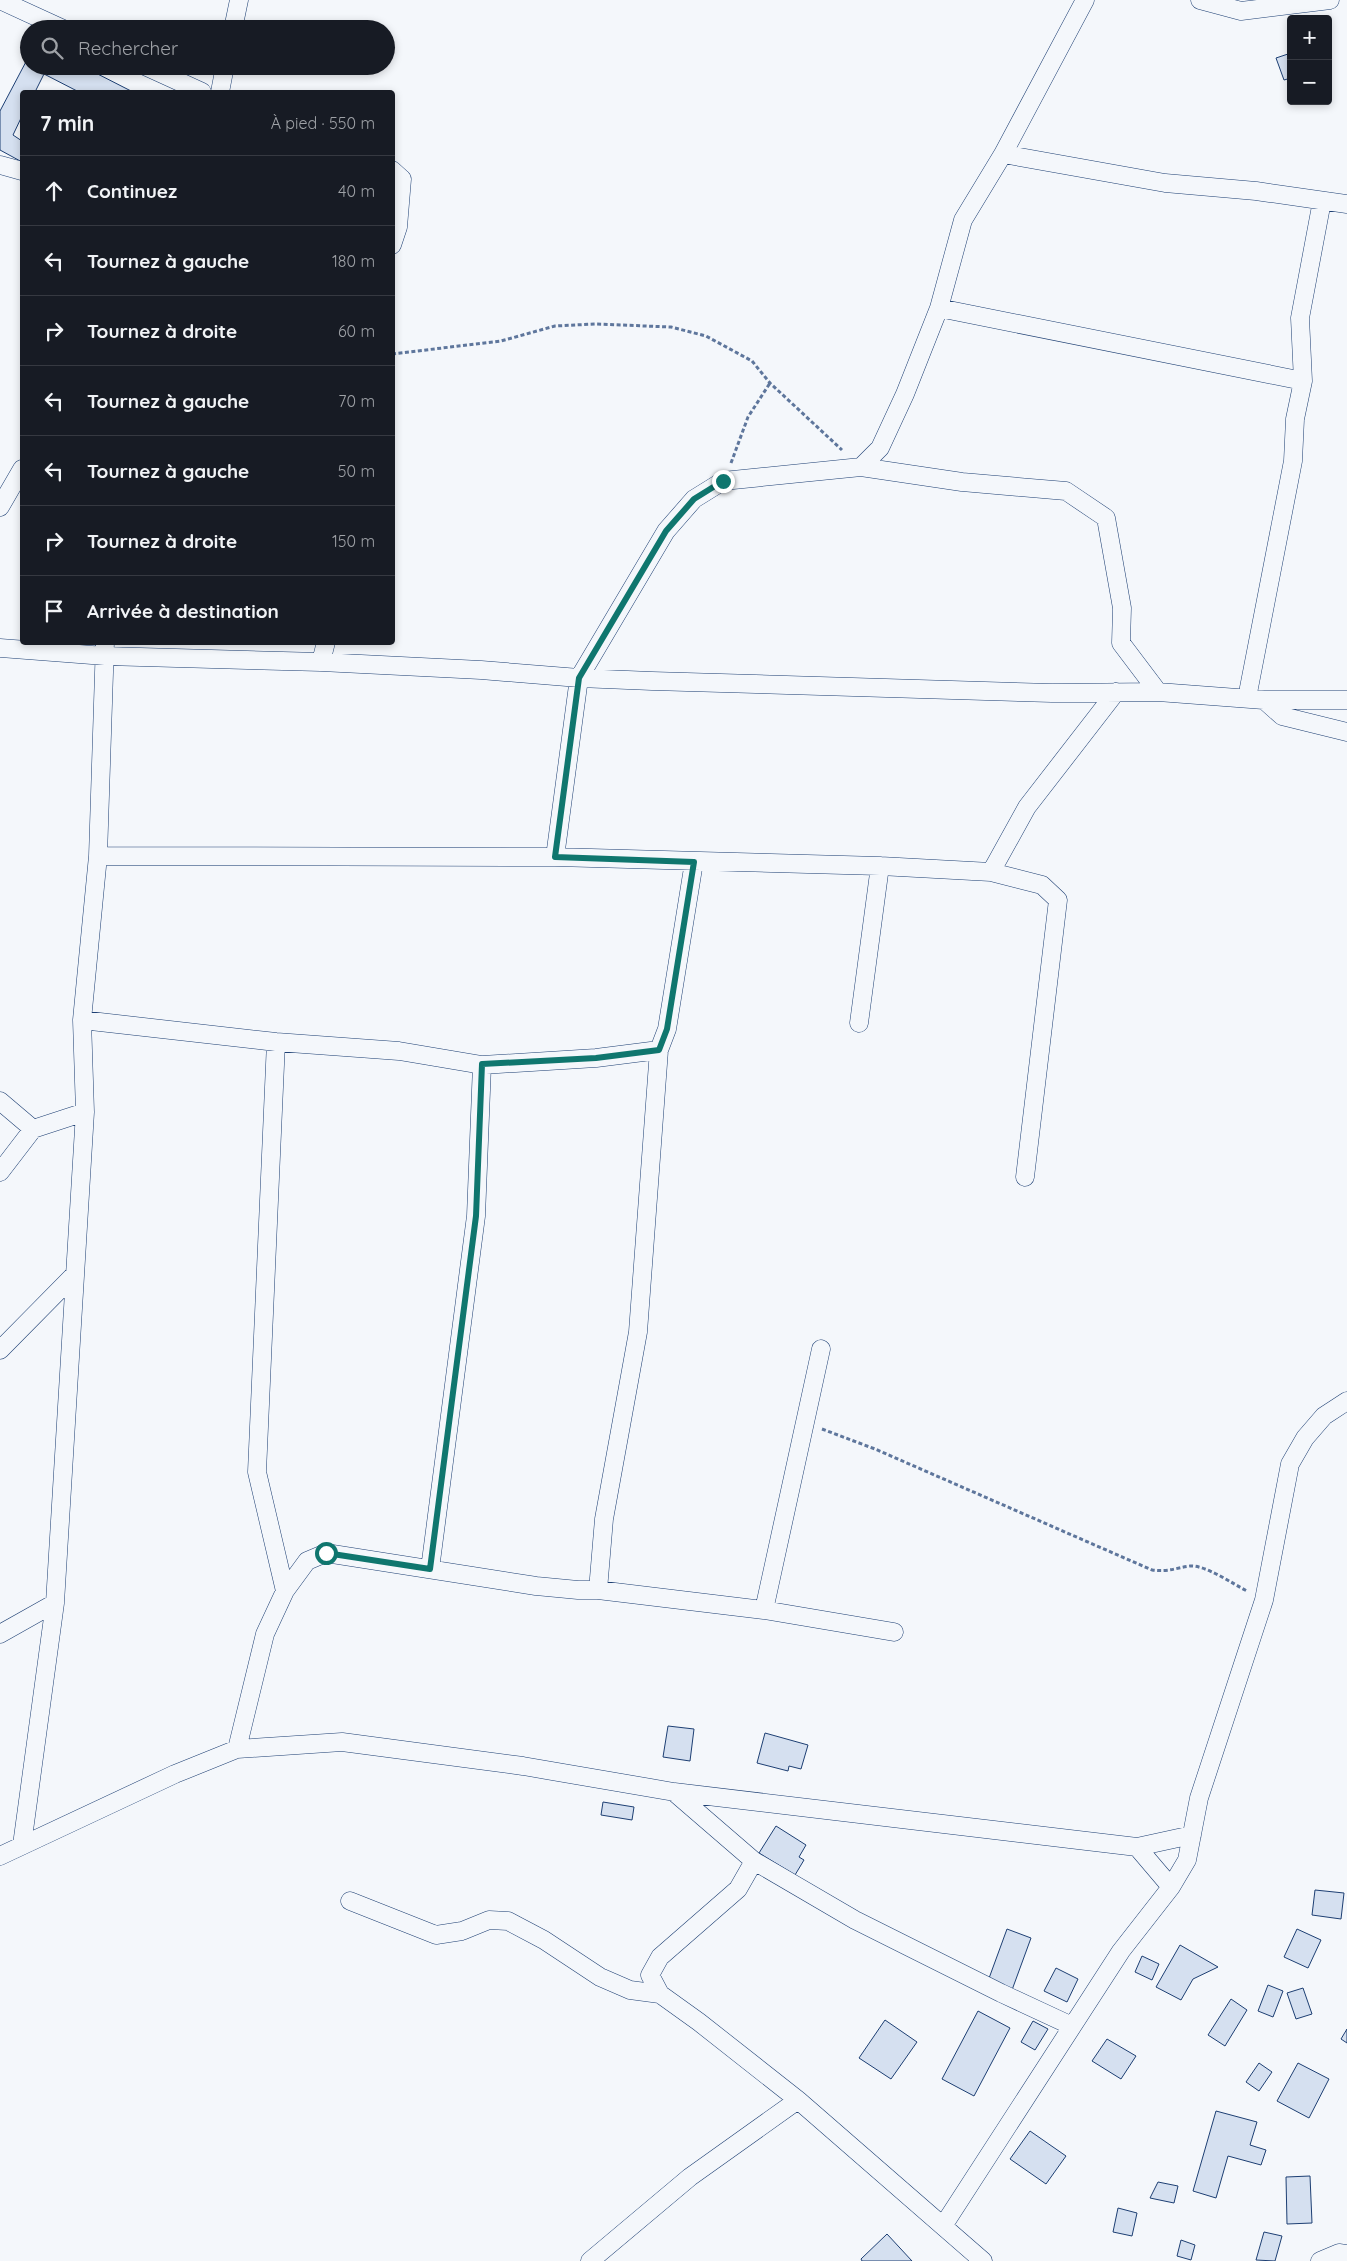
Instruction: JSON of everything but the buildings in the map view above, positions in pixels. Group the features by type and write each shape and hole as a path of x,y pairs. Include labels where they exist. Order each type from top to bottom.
{"street":[{"path":"0,0 43,20"},
{"path":"235,20 239,0"},
{"path":"861,467 880,448 905,394 938,308 963,220 1003,154 1084,0"},
{"path":"1200,0 1241,11 1330,0"},
{"path":"165,75 198,90"},
{"path":"220,90 223,75"},
{"path":"1003,154 1165,183 1256,191 1347,204"},
{"path":"0,165 20,170"},
{"path":"395,173 402,179 398,227 395,236"},
{"path":"1255,699 1293,460 1295,419 1302,381 1300,318 1322,201"},
{"path":"938,308 1302,381"},
{"path":"555,857 579,678 666,531 694,499 723,481 861,467 962,482 1066,491 1106,518 1122,608 1121,643 1158,692"},
{"path":"0,507 20,472"},
{"path":"321,662 325,645"},
{"path":"0,648 105,649 482,670 579,678 1033,692 1158,692 1255,699 1347,700"},
{"path":"22,1845 55,1602 85,1112 82,1020 98,856 105,649"},
{"path":"991,872 1027,807 1116,692"},
{"path":"1255,699 1282,716 1347,732"},
{"path":"98,856 555,857 880,866 991,872 1042,885 1058,900 1025,1177"},
{"path":"598,1590 604,1519 638,1332 659,1050 667,1029 694,862"},
{"path":"859,1023 880,866"},
{"path":"82,1020 276,1042 399,1051 482,1064 596,1058 659,1050"},
{"path":"276,1042 257,1472 285,1591"},
{"path":"430,1569 476,1216 482,1064"},
{"path":"0,1100 33,1129"},
{"path":"0,1172 33,1129 85,1112"},
{"path":"0,1350 75,1274"},
{"path":"764,1610 821,1348"},
{"path":"943,2226 1121,1951 1171,1887 1187,1860 1199,1798 1264,1600 1290,1464 1305,1438 1324,1416 1347,1402"},
{"path":"237,1748 265,1634 285,1591 308,1561 326,1553 536,1586 598,1590 764,1610 894,1632"},
{"path":"0,1634 55,1602"},
{"path":"0,1856 175,1774 237,1748 342,1742 523,1766 674,1792 1137,1847 1192,1835"},
{"path":"674,1792 754,1861 855,1920 1001,1994 1072,2026"},
{"path":"1137,1847 1171,1887"},
{"path":"754,1861 738,1889 660,1956 650,1976 660,1994 700,2022 798,2100 983,2261"},
{"path":"350,1901 436,1935 462,1931 489,1920 508,1921 544,1940 600,1977 630,1990 660,1994"},
{"path":"590,2261 690,2177 798,2100"},
{"path":"1320,2261 1339,2253 1347,2254"}],"path":[{"path":"395,354 501,341 555,326 595,324 671,327 706,336 752,361 770,383 861,467"},
{"path":"723,481 739,445 748,417 770,383"},
{"path":"805,1422 875,1449 1152,1570 1168,1572 1192,1566 1205,1569 1264,1600"}],"route":[{"path":"326,1553 430,1569 476,1216 482,1064 596,1058 659,1050 667,1029 694,862 555,857 579,678 666,531 694,499 723,481"}]}
